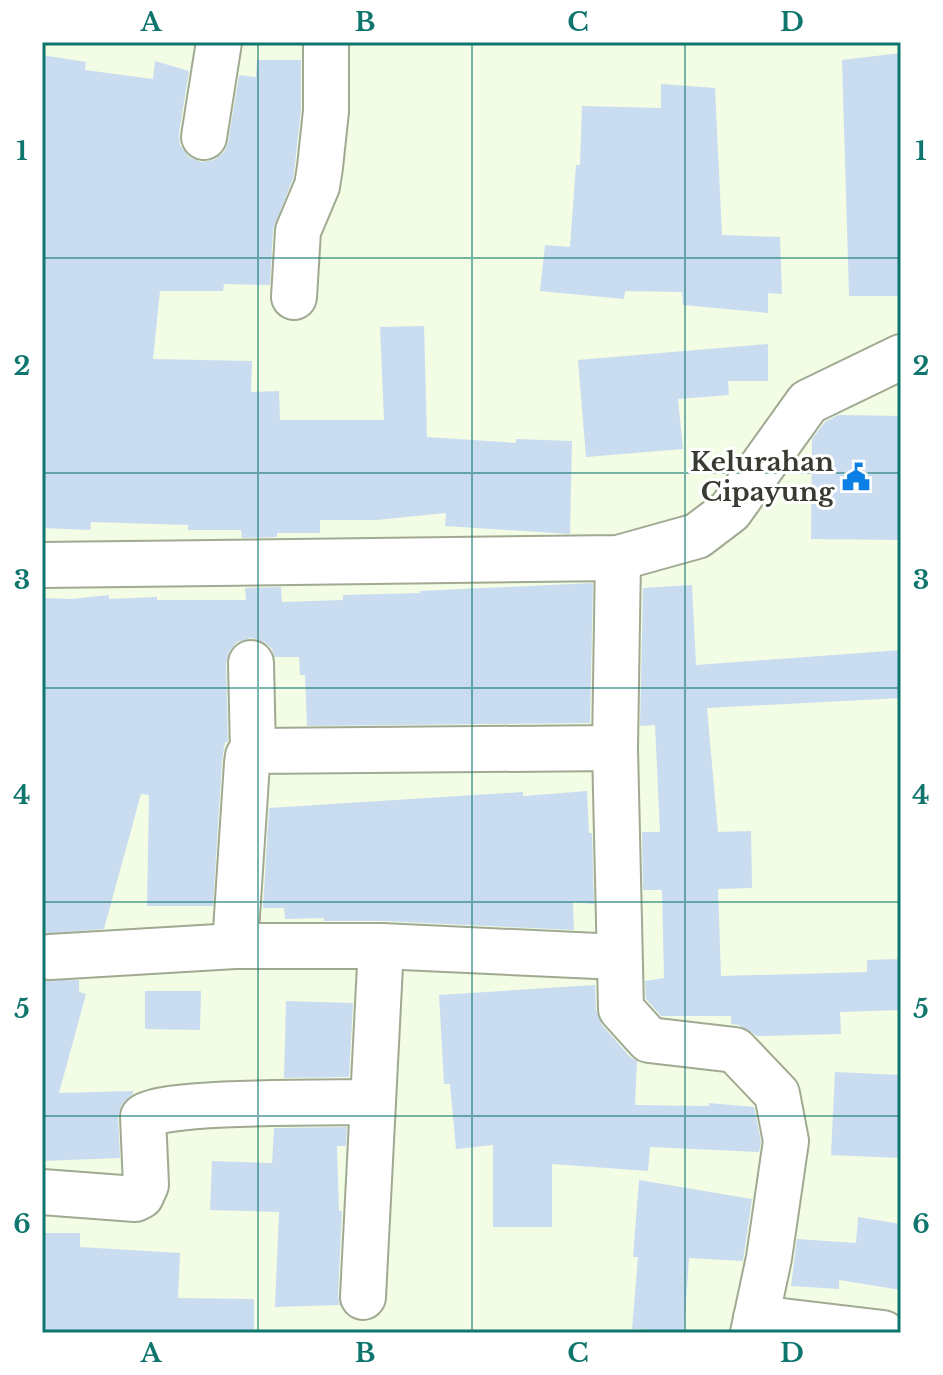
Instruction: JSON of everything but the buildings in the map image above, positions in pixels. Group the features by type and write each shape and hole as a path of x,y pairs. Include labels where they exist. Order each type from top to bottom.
{"street":[{"path":"204,137 219,42"},
{"path":"294,297 298,231 317,186 320,167 326,111 326,42"},
{"path":"42,565 618,558 697,536 730,511 808,402 901,357"},
{"path":"618,558 615,748 621,1009 649,1040 735,1050 777,1094 786,1141 769,1258 755,1326 883,1333"},
{"path":"251,663 253,751"},
{"path":"235,946 247,763 253,751 615,748"},
{"path":"50,957 235,946 381,946 619,957"},
{"path":"363,1297 381,946"},
{"path":"42,1192 135,1199 141,1196 146,1185 143,1117 151,1111 209,1105 373,1102"}],"place":[{"name":"Kelurahan Cipayung","path":"856,477"}]}
